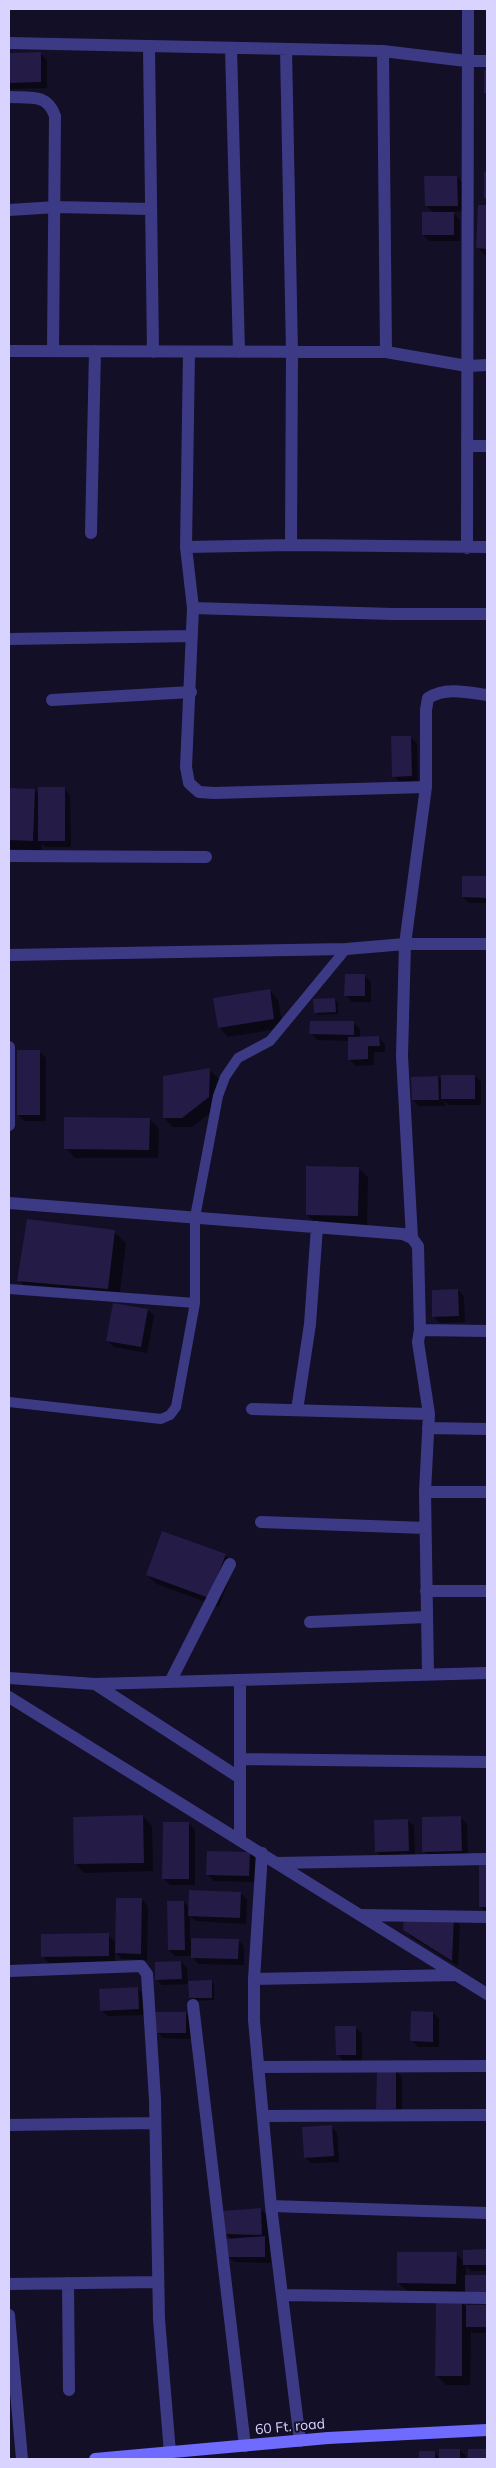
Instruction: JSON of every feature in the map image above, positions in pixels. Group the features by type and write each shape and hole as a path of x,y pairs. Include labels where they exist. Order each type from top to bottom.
{"street":[{"path":"467,548 466,61 468,9"},
{"path":"9,43 383,51 466,61 487,61"},
{"path":"149,46 154,352"},
{"path":"231,48 239,352"},
{"path":"286,50 292,352 291,545"},
{"path":"383,51 386,352"},
{"path":"9,97 41,98 52,105 55,116 56,208 53,351"},
{"path":"9,210 56,208 151,209"},
{"path":"9,351 386,352 467,366 487,365"},
{"path":"91,533 95,351"},
{"path":"189,352 186,547 193,608 191,692 186,767 189,783 199,792 426,787"},
{"path":"467,446 487,446"},
{"path":"186,547 291,545 487,547"},
{"path":"193,608 392,614 487,614"},
{"path":"9,639 192,636"},
{"path":"412,1238 402,1056 405,944 426,787 426,710 428,698 446,690 487,694"},
{"path":"52,700 191,692"},
{"path":"9,856 206,857"},
{"path":"9,955 346,949 405,944 487,944"},
{"path":"9,1046 9,1125"},
{"path":"9,1203 403,1234 412,1238 418,1246 420,1330 418,1342 429,1414 425,1492 428,1674"},
{"path":"297,1410 310,1324 317,1227"},
{"path":"420,1330 487,1330"},
{"path":"252,1409 429,1414"},
{"path":"428,1428 487,1428"},
{"path":"425,1492 487,1492"},
{"path":"261,1522 425,1528"},
{"path":"170,1682 230,1564"},
{"path":"426,1591 487,1591"},
{"path":"310,1622 426,1617"},
{"path":"9,1678 95,1684 428,1674 487,1674"},
{"path":"240,1680 240,1840"},
{"path":"95,1684 240,1778"},
{"path":"9,1697 487,1994"},
{"path":"240,1760 487,1762"},
{"path":"262,1853 254,1979 258,2067 271,2206 300,2441"},
{"path":"277,1862 487,1858"},
{"path":"361,1915 487,1917"},
{"path":"9,1971 141,1966 145,1968 148,1974 156,2123 158,2282 170,2453"},
{"path":"254,1979 457,1975"},
{"path":"193,2005 245,2446"},
{"path":"258,2067 487,2066"},
{"path":"263,2116 487,2115"},
{"path":"9,2125 156,2123"},
{"path":"271,2206 487,2213"},
{"path":"9,2284 158,2282"},
{"path":"68,2283 69,2390"},
{"path":"282,2295 487,2298"},
{"path":"9,2316 22,2459"},
{"name":"60 Ft. road","path":"95,2459 300,2441 487,2430"}],"lane":[{"path":"9,1402 162,1419 170,1415 176,1407 195,1303 196,1218 218,1096 225,1077 238,1058 270,1041 346,949"},
{"path":"9,1288 195,1303"}],"building":[{"path":"41,52 41,82 9,83 9,53"},
{"path":"484,70 487,70 487,93 484,93"},
{"path":"484,172 487,172 487,198 484,198"},
{"path":"424,176 457,176 458,206 425,206"},
{"path":"478,205 487,205 487,249 476,248"},
{"path":"422,212 454,212 454,235 422,235"},
{"path":"391,736 411,736 412,776 392,777"},
{"path":"38,787 65,787 65,841 38,841"},
{"path":"9,788 35,789 33,841 9,840"},
{"path":"462,876 487,876 487,898 462,897"},
{"path":"345,974 365,974 365,996 344,996"},
{"path":"270,989 274,1019 218,1028 213,998"},
{"path":"335,998 336,1012 314,1013 313,999"},
{"path":"310,1021 354,1021 354,1035 309,1034"},
{"path":"379,1036 380,1046 368,1046 368,1059 348,1060 348,1037"},
{"path":"17,1050 40,1050 40,1115 17,1115"},
{"path":"210,1068 209,1097 182,1118 163,1118 163,1076"},
{"path":"441,1075 475,1075 475,1099 441,1099"},
{"path":"438,1076 439,1100 412,1100 411,1077"},
{"path":"64,1117 150,1118 149,1150 64,1149"},
{"path":"306,1166 359,1167 358,1216 306,1215"},
{"path":"27,1219 115,1230 108,1289 17,1281"},
{"path":"458,1289 459,1316 432,1317 432,1290"},
{"path":"113,1303 148,1309 141,1347 106,1341"},
{"path":"162,1531 226,1554 209,1598 146,1575"},
{"path":"143,1815 144,1863 74,1864 73,1817"},
{"path":"461,1816 462,1851 422,1852 422,1817"},
{"path":"408,1819 409,1851 375,1852 374,1820"},
{"path":"163,1822 189,1822 189,1879 162,1879"},
{"path":"207,1851 250,1852 249,1876 206,1875"},
{"path":"479,1861 487,1861 487,1907 479,1907"},
{"path":"189,1890 241,1892 240,1918 188,1916"},
{"path":"116,1898 142,1898 141,1954 115,1953"},
{"path":"167,1901 184,1901 185,1950 168,1950"},
{"path":"404,1916 454,1918 452,1961 403,1930"},
{"path":"109,1933 109,1956 41,1957 41,1934"},
{"path":"191,1938 239,1939 238,1959 191,1958"},
{"path":"181,1961 182,1979 155,1980 155,1962"},
{"path":"212,1980 212,1998 189,1998 188,1981"},
{"path":"138,1987 139,2009 100,2011 99,1989"},
{"path":"411,2011 433,2012 433,2042 410,2041"},
{"path":"156,2012 186,2012 186,2033 156,2033"},
{"path":"335,2026 356,2026 356,2055 336,2055"},
{"path":"377,2070 396,2070 396,2109 376,2109"},
{"path":"332,2125 334,2156 304,2158 302,2127"},
{"path":"261,2208 262,2235 224,2234 223,2211"},
{"path":"265,2236 265,2257 227,2257 225,2239"},
{"path":"487,2249 487,2265 463,2265 463,2250"},
{"path":"397,2252 457,2252 456,2284 397,2283"},
{"path":"465,2275 487,2275 487,2293 465,2293"},
{"path":"436,2301 462,2301 462,2376 435,2376"},
{"path":"466,2305 487,2305 487,2327 466,2327"},
{"path":"439,2449 460,2449 460,2459 439,2459"},
{"path":"468,2449 487,2449 487,2459 468,2459"},
{"path":"419,2451 435,2451 435,2459 419,2459"}]}
